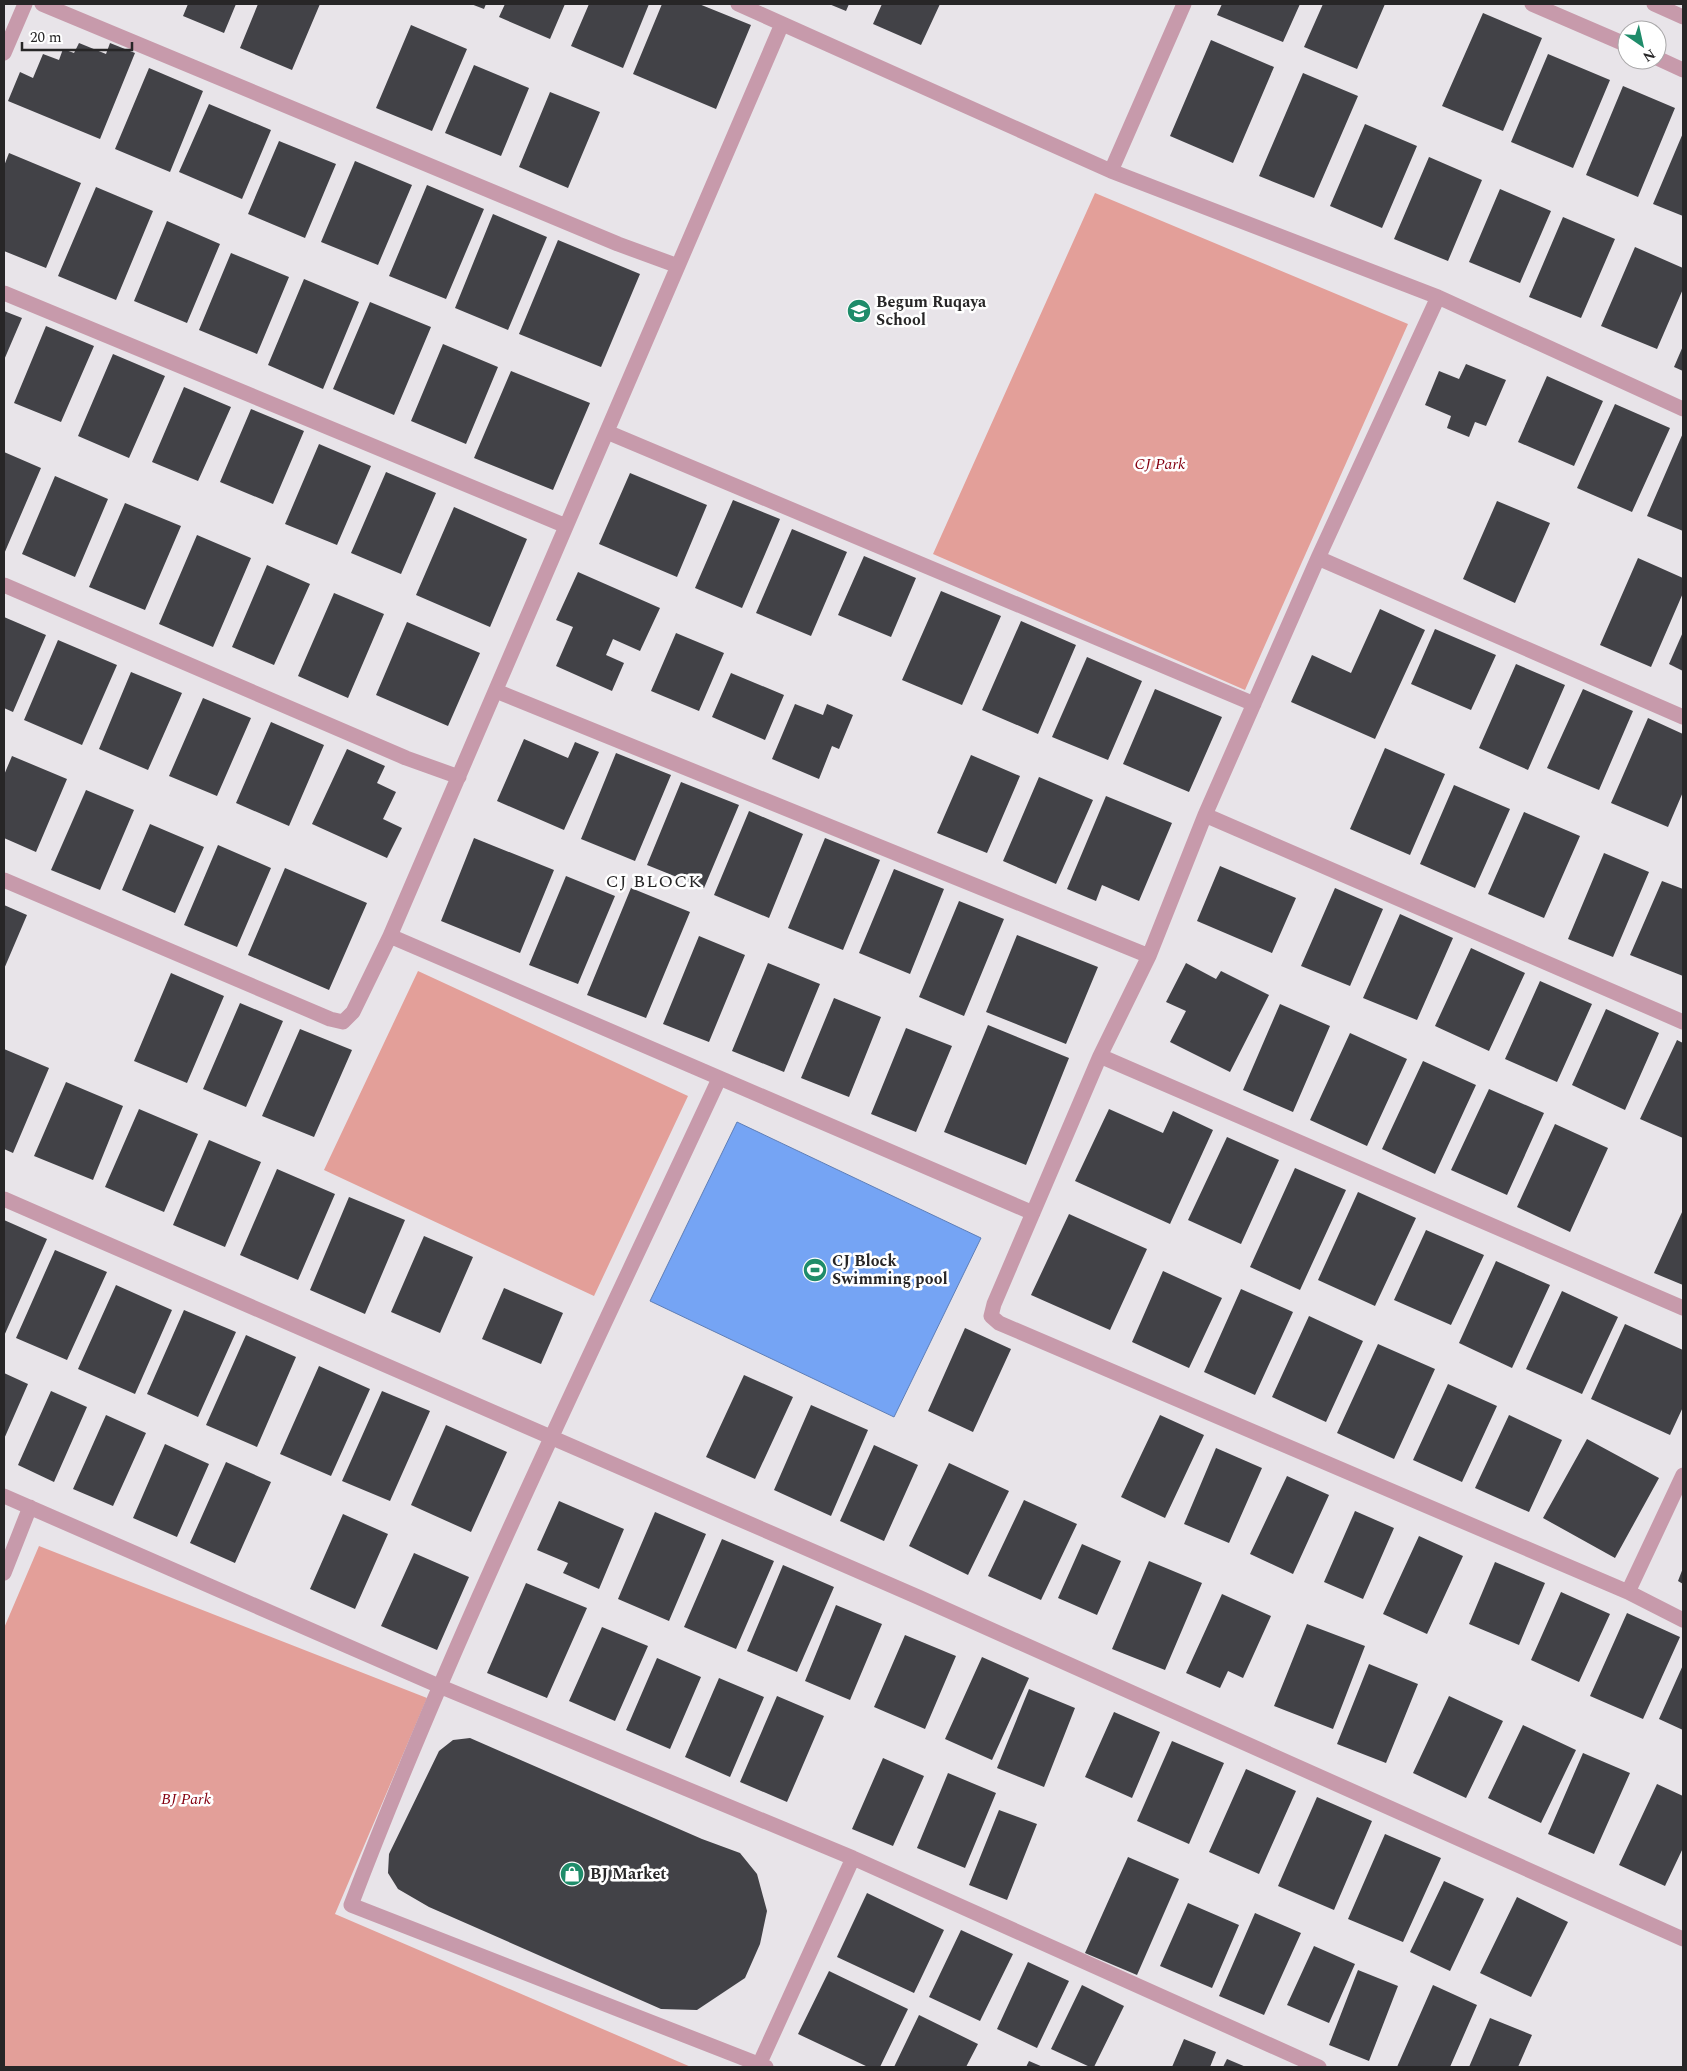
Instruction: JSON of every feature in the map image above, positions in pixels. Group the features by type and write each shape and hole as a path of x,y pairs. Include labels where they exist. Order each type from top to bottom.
{"street":[{"path":"4,53 25,4"},
{"path":"42,4 609,240 678,266"},
{"path":"738,4 1111,171 1438,297 1683,409"},
{"path":"1111,171 1184,4"},
{"path":"1532,4 1617,41"},
{"path":"1654,4 1683,17"},
{"path":"4,880 330,1019 343,1022 353,1012 390,936 782,24"},
{"path":"1667,63 1683,70"},
{"path":"4,293 566,526"},
{"path":"1438,297 1318,558 1205,815 1149,956 1100,1056 994,1304 991,1316 999,1323 1628,1592 1683,1620"},
{"path":"606,432 1254,704"},
{"path":"1318,558 1683,717"},
{"path":"4,586 406,758 458,777"},
{"path":"496,691 1149,956"},
{"path":"1205,815 1683,1022"},
{"path":"390,936 1033,1213"},
{"path":"1100,1056 1683,1308"},
{"path":"719,1079 439,1686 385,1816 351,1905 761,2066 853,1858"},
{"path":"4,1199 927,1601 1683,1938"},
{"path":"1628,1592 1683,1475"},
{"path":"4,1496 439,1686 853,1858 1319,2067"},
{"path":"4,1573 30,1508"}],"green space":[{"name":"CJ Park","path":"1095,193 1408,324 1245,690 933,554"},
{"path":"418,971 688,1096 594,1296 324,1170"},
{"name":"BJ Park","path":"39,1546 427,1698 335,1914 691,2067 4,2067 4,1628"}],"water":[{"name":"CJ Block Swimming pool","path":"737,1122 981,1238 894,1417 650,1301"}],"building":[{"path":"188,4 236,4 224,33 183,16"},
{"path":"258,4 320,4 292,70 240,48"},
{"path":"471,4 486,4 484,9"},
{"path":"505,4 565,4 550,39 499,17"},
{"path":"589,4 649,4 623,68 571,46"},
{"path":"662,4 699,4 751,25 716,109 633,74"},
{"path":"829,4 849,4 846,11"},
{"path":"882,4 940,4 921,45 873,24"},
{"path":"1222,4 1300,4 1283,42 1217,15"},
{"path":"1323,4 1385,4 1357,69 1304,47"},
{"path":"1483,13 1542,38 1503,131 1442,106"},
{"path":"411,25 467,49 432,131 376,108"},
{"path":"1211,40 1274,67 1233,163 1170,136"},
{"path":"79,43 106,54 110,43 135,53 100,139 8,101 20,72 33,78 43,54 59,60 63,49 74,53"},
{"path":"1548,54 1610,80 1573,168 1511,142"},
{"path":"474,65 529,88 501,156 445,133"},
{"path":"149,68 203,91 170,172 115,149"},
{"path":"1303,73 1358,96 1314,198 1259,176"},
{"path":"1623,86 1675,108 1638,197 1586,175"},
{"path":"550,92 600,112 568,188 519,167"},
{"path":"209,104 271,130 242,199 179,172"},
{"path":"1365,124 1417,146 1382,228 1330,206"},
{"path":"1683,133 1683,216 1653,204"},
{"path":"279,141 336,164 305,238 248,214"},
{"path":"9,153 81,183 46,268 4,251 4,166"},
{"path":"1429,157 1482,180 1448,261 1394,239"},
{"path":"355,161 412,185 378,265 321,242"},
{"path":"427,185 484,209 446,299 389,276"},
{"path":"96,187 153,211 116,300 58,276"},
{"path":"1500,189 1551,211 1520,283 1469,262"},
{"path":"493,214 547,237 508,330 455,308"},
{"path":"1563,217 1615,239 1581,318 1529,297"},
{"path":"167,221 220,244 187,323 134,301"},
{"path":"558,240 640,274 601,367 519,334"},
{"path":"1635,247 1683,268 1683,289 1657,349 1601,326"},
{"path":"231,253 289,277 257,354 199,330"},
{"path":"304,279 359,302 323,389 268,365"},
{"path":"370,302 431,327 394,415 333,389"},
{"path":"4,311 22,318 4,360"},
{"path":"46,326 94,346 61,422 14,403"},
{"path":"443,344 498,367 466,444 411,421"},
{"path":"1683,346 1683,371 1674,367"},
{"path":"113,354 165,376 129,458 78,436"},
{"path":"1466,364 1506,380 1486,426 1475,422 1469,437 1447,428 1451,416 1425,405 1439,371 1459,379"},
{"path":"511,371 590,403 553,490 474,458"},
{"path":"1547,376 1603,401 1574,466 1518,442"},
{"path":"184,387 231,407 198,481 152,462"},
{"path":"1615,404 1670,428 1632,512 1577,488"},
{"path":"251,409 304,431 273,504 220,482"},
{"path":"1683,433 1683,531 1647,516"},
{"path":"319,444 371,466 337,545 285,524"},
{"path":"4,452 41,468 4,554"},
{"path":"386,472 436,493 401,574 351,553"},
{"path":"630,473 707,505 677,577 599,544"},
{"path":"55,476 108,499 75,577 22,554"},
{"path":"733,500 780,519 742,608 695,588"},
{"path":"1497,501 1550,523 1515,603 1463,579"},
{"path":"125,503 181,526 145,610 89,587"},
{"path":"454,507 527,539 490,627 416,595"},
{"path":"792,529 847,552 811,636 756,613"},
{"path":"197,535 251,558 213,647 159,624"},
{"path":"864,556 916,578 891,637 838,615"},
{"path":"1638,558 1683,578 1683,593 1651,667 1600,645"},
{"path":"267,565 310,584 274,665 232,647"},
{"path":"578,572 660,608 640,651 613,639 606,655 624,663 612,691 556,666 573,627 556,620"},
{"path":"941,591 1001,616 962,705 902,680"},
{"path":"334,593 384,614 348,698 298,676"},
{"path":"1380,609 1425,630 1375,739 1291,702 1312,655 1351,673"},
{"path":"4,617 46,635 13,712 4,708"},
{"path":"1021,621 1076,645 1038,734 982,710"},
{"path":"407,622 480,653 448,726 376,695"},
{"path":"1435,629 1496,655 1471,710 1411,684"},
{"path":"1683,632 1683,671 1669,664"},
{"path":"676,633 724,653 699,711 651,691"},
{"path":"58,640 117,665 82,745 24,720"},
{"path":"1087,657 1142,681 1108,760 1052,737"},
{"path":"1516,664 1565,685 1528,770 1479,748"},
{"path":"131,672 182,693 148,770 99,749"},
{"path":"731,673 784,695 765,740 712,717"},
{"path":"1155,689 1222,717 1189,792 1123,764"},
{"path":"1583,689 1633,711 1599,790 1547,768"},
{"path":"203,698 251,718 217,796 169,776"},
{"path":"795,704 823,715 827,704 853,715 839,749 832,746 819,779 772,759"},
{"path":"1648,718 1683,734 1683,792 1668,827 1611,803"},
{"path":"271,722 324,745 289,826 236,803"},
{"path":"524,739 568,758 575,742 599,752 564,830 497,801"},
{"path":"1385,748 1445,774 1410,855 1350,829"},
{"path":"347,749 385,766 377,783 396,792 383,819 402,828 387,858 312,824"},
{"path":"616,753 671,775 635,861 581,839"},
{"path":"971,755 1020,776 987,853 937,833"},
{"path":"12,756 67,779 36,852 4,838 4,775"},
{"path":"1039,777 1093,800 1056,884 1003,861"},
{"path":"681,782 739,805 704,888 647,865"},
{"path":"1454,785 1510,809 1475,888 1420,864"},
{"path":"86,790 134,810 100,890 51,870"},
{"path":"1106,796 1172,823 1139,901 1102,885 1096,901 1067,889"},
{"path":"749,811 803,834 769,918 714,895"},
{"path":"1524,812 1580,836 1544,918 1488,894"},
{"path":"150,824 204,847 175,913 122,890"},
{"path":"474,838 554,870 520,953 441,921"},
{"path":"825,838 880,860 843,950 788,928"},
{"path":"218,845 271,868 237,947 184,925"},
{"path":"1604,853 1649,872 1613,957 1568,939"},
{"path":"1220,866 1296,898 1272,953 1197,921"},
{"path":"285,868 367,903 329,990 248,955"},
{"path":"894,869 944,889 910,974 859,953"},
{"path":"566,876 615,896 578,984 529,965"},
{"path":"1662,881 1683,889 1683,976 1630,955"},
{"path":"631,888 690,912 646,1018 587,995"},
{"path":"1335,888 1383,909 1350,986 1301,966"},
{"path":"959,901 1004,919 964,1016 919,997"},
{"path":"4,905 27,915 4,969"},
{"path":"1400,914 1453,938 1417,1020 1363,998"},
{"path":"1017,935 1098,967 1066,1044 986,1012"},
{"path":"699,936 745,955 709,1042 663,1024"},
{"path":"1471,948 1525,973 1489,1051 1435,1026"},
{"path":"768,963 820,984 784,1072 732,1051"},
{"path":"1186,963 1216,979 1221,971 1269,995 1230,1072 1170,1042 1186,1011 1166,1002"},
{"path":"171,973 224,996 187,1083 134,1061"},
{"path":"1540,981 1592,1004 1557,1082 1505,1059"},
{"path":"834,998 881,1017 849,1097 801,1078"},
{"path":"240,1003 283,1021 246,1107 203,1089"},
{"path":"1280,1004 1330,1026 1293,1112 1243,1090"},
{"path":"1606,1009 1659,1033 1625,1110 1572,1085"},
{"path":"988,1025 1069,1058 1026,1165 944,1132"},
{"path":"906,1028 952,1046 916,1132 871,1114"},
{"path":"300,1029 352,1050 314,1137 262,1116"},
{"path":"1350,1033 1407,1059 1367,1146 1310,1120"},
{"path":"1677,1040 1683,1043 1683,1138 1640,1119"},
{"path":"4,1049 49,1068 13,1153 4,1149"},
{"path":"1423,1061 1476,1085 1435,1174 1382,1149"},
{"path":"66,1082 123,1106 93,1180 34,1156"},
{"path":"1489,1089 1544,1113 1507,1195 1451,1170"},
{"path":"139,1109 198,1134 164,1212 105,1187"},
{"path":"1109,1109 1163,1133 1173,1111 1213,1130 1170,1224 1075,1181"},
{"path":"1555,1124 1608,1148 1570,1232 1517,1207"},
{"path":"1227,1137 1279,1160 1241,1244 1188,1220"},
{"path":"209,1140 261,1162 225,1247 173,1225"},
{"path":"1295,1168 1346,1190 1300,1290 1250,1267"},
{"path":"277,1169 335,1194 298,1280 240,1255"},
{"path":"1358,1192 1416,1218 1375,1306 1318,1280"},
{"path":"349,1197 405,1220 365,1314 310,1290"},
{"path":"1683,1210 1683,1285 1654,1273"},
{"path":"1069,1214 1147,1249 1110,1330 1031,1295"},
{"path":"4,1220 47,1239 4,1336"},
{"path":"1426,1230 1484,1255 1451,1325 1394,1300"},
{"path":"424,1236 473,1257 440,1333 391,1312"},
{"path":"55,1250 107,1272 67,1360 16,1338"},
{"path":"1496,1261 1550,1285 1512,1368 1459,1343"},
{"path":"1163,1271 1222,1298 1189,1368 1132,1342"},
{"path":"116,1285 172,1310 135,1394 78,1369"},
{"path":"504,1288 563,1313 541,1364 482,1339"},
{"path":"1241,1289 1293,1312 1255,1395 1204,1372"},
{"path":"1562,1291 1618,1317 1582,1394 1526,1369"},
{"path":"184,1310 236,1332 198,1417 147,1394"},
{"path":"1309,1316 1363,1341 1326,1422 1272,1397"},
{"path":"1625,1324 1683,1350 1683,1407 1670,1435 1591,1399"},
{"path":"965,1328 1011,1349 973,1432 928,1411"},
{"path":"246,1335 296,1357 257,1447 206,1425"},
{"path":"1378,1344 1435,1369 1394,1459 1337,1433"},
{"path":"319,1366 370,1389 331,1476 280,1454"},
{"path":"4,1373 28,1384 4,1439"},
{"path":"744,1375 793,1397 755,1479 706,1457"},
{"path":"1448,1384 1497,1406 1462,1482 1413,1460"},
{"path":"51,1391 87,1407 54,1482 18,1465"},
{"path":"382,1391 430,1411 390,1501 342,1481"},
{"path":"811,1405 868,1430 831,1516 774,1490"},
{"path":"106,1415 146,1433 113,1506 73,1489"},
{"path":"1160,1415 1204,1435 1165,1518 1121,1497"},
{"path":"1509,1415 1562,1440 1529,1512 1475,1488"},
{"path":"446,1425 507,1452 471,1532 411,1505"},
{"path":"1587,1439 1659,1478 1615,1558 1543,1518"},
{"path":"165,1444 209,1464 177,1537 133,1518"},
{"path":"874,1445 918,1465 884,1541 840,1521"},
{"path":"1216,1448 1262,1468 1229,1543 1184,1524"},
{"path":"226,1462 271,1482 235,1563 190,1543"},
{"path":"949,1463 1009,1491 968,1575 909,1546"},
{"path":"1287,1476 1329,1495 1293,1574 1250,1554"},
{"path":"1024,1500 1077,1524 1041,1600 988,1576"},
{"path":"559,1501 624,1529 599,1589 563,1573 568,1563 537,1550"},
{"path":"1355,1511 1394,1528 1363,1599 1324,1582"},
{"path":"655,1512 706,1534 669,1621 618,1599"},
{"path":"343,1514 388,1534 355,1609 310,1589"},
{"path":"1419,1536 1463,1556 1427,1634 1383,1614"},
{"path":"722,1539 774,1561 736,1649 684,1627"},
{"path":"1082,1544 1121,1561 1097,1615 1058,1598"},
{"path":"414,1553 469,1577 437,1650 381,1626"},
{"path":"1149,1561 1202,1583 1165,1670 1112,1649"},
{"path":"1495,1562 1545,1583 1519,1645 1469,1624"},
{"path":"783,1565 834,1587 797,1672 747,1651"},
{"path":"1683,1568 1683,1584 1678,1581"},
{"path":"526,1583 587,1608 547,1698 487,1673"},
{"path":"1561,1592 1610,1614 1579,1682 1531,1660"},
{"path":"1222,1594 1271,1616 1243,1678 1228,1671 1220,1688 1186,1673"},
{"path":"836,1605 882,1624 850,1700 805,1681"},
{"path":"1627,1613 1680,1637 1643,1719 1590,1696"},
{"path":"1307,1624 1365,1646 1333,1729 1274,1706"},
{"path":"602,1627 648,1646 615,1721 569,1701"},
{"path":"905,1635 956,1656 925,1729 874,1707"},
{"path":"982,1657 1029,1678 992,1760 945,1739"},
{"path":"657,1658 701,1677 670,1749 626,1730"},
{"path":"1369,1664 1418,1684 1386,1763 1337,1744"},
{"path":"1683,1665 1683,1730 1659,1719"},
{"path":"719,1678 764,1697 730,1777 685,1757"},
{"path":"1029,1689 1075,1708 1044,1787 997,1768"},
{"path":"777,1696 824,1716 787,1802 740,1782"},
{"path":"1449,1696 1503,1721 1466,1798 1413,1773"},
{"path":"1114,1712 1160,1732 1132,1798 1085,1777"},
{"path":"1523,1725 1576,1750 1541,1823 1488,1798"},
{"name":"BJ Market","path":"470,1738 702,1839 740,1853 757,1874 767,1911 760,1944 745,1978 697,2010 661,2009 429,1907 398,1889 388,1873 389,1854 439,1751 453,1740"},
{"path":"1172,1741 1224,1763 1189,1844 1137,1821"},
{"path":"1583,1753 1630,1773 1594,1854 1548,1834"},
{"path":"883,1758 924,1776 893,1846 852,1829"},
{"path":"1246,1769 1296,1791 1259,1874 1209,1852"},
{"path":"948,1773 996,1793 965,1868 917,1848"},
{"path":"1657,1784 1683,1796 1683,1848 1665,1886 1619,1865"},
{"path":"1317,1797 1372,1821 1334,1910 1278,1886"},
{"path":"999,1810 1037,1824 1007,1900 969,1885"},
{"path":"1385,1834 1441,1858 1403,1942 1348,1919"},
{"path":"1128,1857 1179,1879 1137,1975 1085,1953"},
{"path":"1444,1881 1484,1899 1450,1971 1410,1952"},
{"path":"867,1893 944,1930 914,1993 837,1957"},
{"path":"1517,1897 1568,1922 1531,1997 1480,1973"},
{"path":"1188,1903 1239,1925 1212,1988 1160,1966"},
{"path":"1255,1913 1301,1933 1264,2015 1219,1996"},
{"path":"961,1930 1013,1954 980,2021 929,1997"},
{"path":"1314,1946 1355,1964 1329,2023 1287,2005"},
{"path":"1028,1962 1069,1981 1037,2048 997,2029"},
{"path":"1358,1970 1398,1986 1369,2061 1329,2045"},
{"path":"829,1971 908,2009 880,2067 868,2067 798,2034"},
{"path":"1082,1985 1124,2006 1094,2067 1090,2067 1051,2049"},
{"path":"1433,1985 1477,2005 1450,2067 1397,2067"},
{"path":"919,2015 978,2044 966,2067 894,2067"},
{"path":"1490,2018 1532,2035 1518,2067 1469,2067"},
{"path":"1184,2039 1216,2052 1210,2067 1172,2067"},
{"path":"1227,2059 1246,2067 1223,2067"},
{"path":"1029,2061 1043,2067 1026,2067"}],"place":[{"name":"Begum Ruqaya School","path":"859,311"},
{"name":"CJ Block Swimming pool","path":"815,1270"},
{"name":"BJ Market","path":"572,1874"}],"district":[{"name":"CJ BLOCK","path":"654,881"}]}
